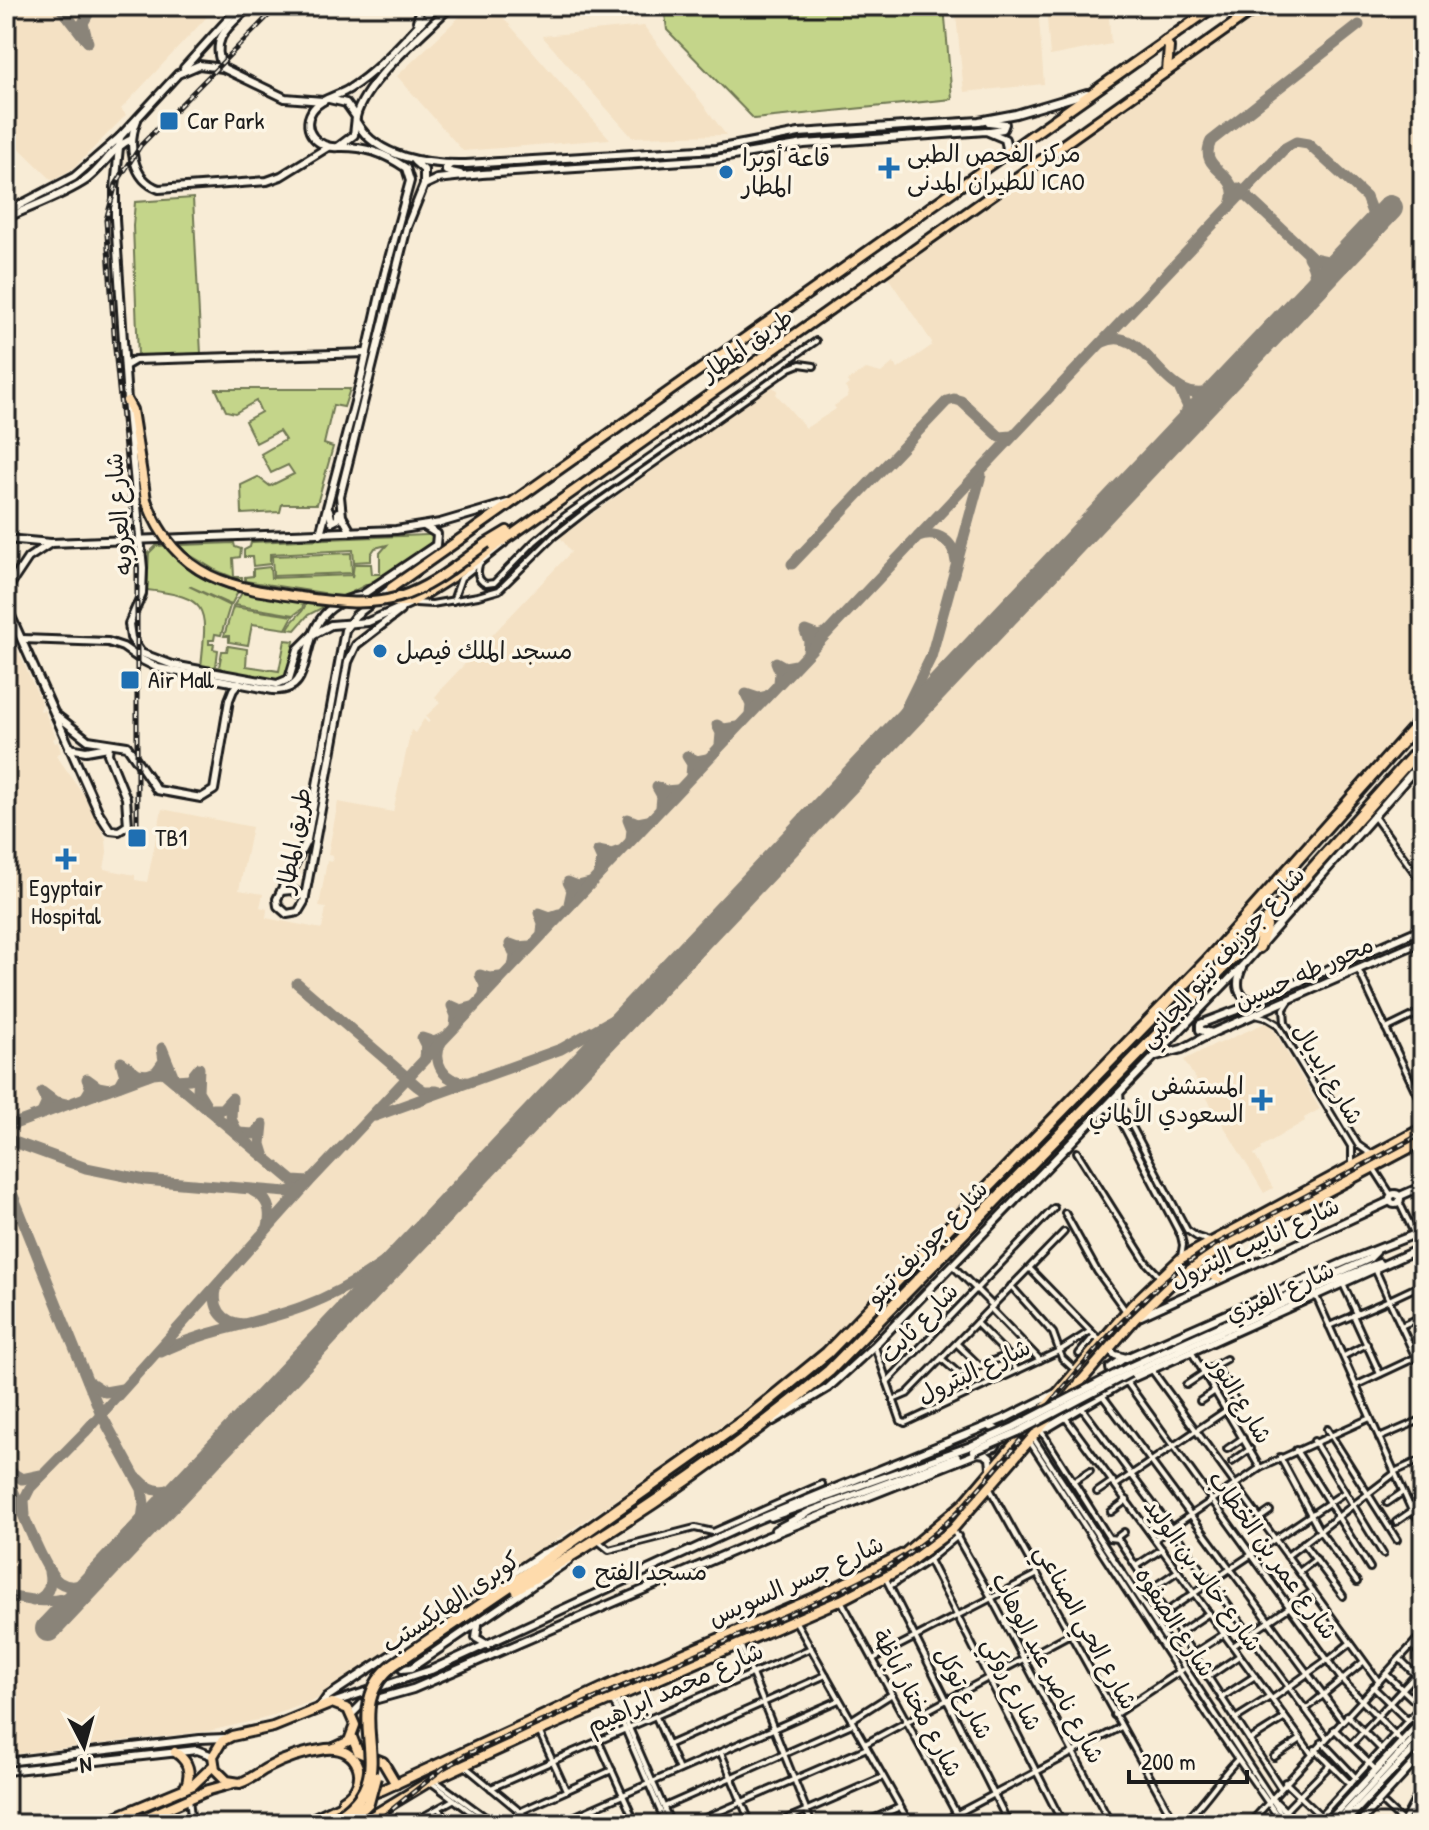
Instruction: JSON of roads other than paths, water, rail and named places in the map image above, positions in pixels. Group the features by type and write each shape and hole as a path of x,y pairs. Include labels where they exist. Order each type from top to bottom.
{"highway":[{"name":"شارع جوزيف تيتو","path":"567,1544 750,1416 827,1353 1207,961 1423,718"},
{"name":"شارع جوزيف تيتو","path":"573,1555 759,1428 829,1371 1268,921 1423,745"},
{"path":"1259,947 1268,921"},
{"name":"كوبرى الهايكستب","path":"321,1820 346,1813 366,1790 370,1763 369,1701 381,1676 567,1544"},
{"name":"كوبرى الهايكستب","path":"347,1824 362,1811 373,1791 376,1771 375,1703 387,1677 512,1591 573,1555"}],"main road":[{"path":"6,212 74,177 120,137 240,6"},
{"path":"223,68 217,48 221,35 250,6"},
{"path":"409,34 421,15 422,6"},
{"path":"320,534 410,185 410,175 404,167 378,152 365,148 328,147 318,143 309,129 311,112 359,82 437,6"},
{"path":"338,147 350,141 362,100 374,83 451,6"},
{"name":"طريق المطار","path":"312,832 277,903 280,910 287,914 298,912 305,897 312,832 348,625 360,612 1215,6"},
{"name":"طريق المطار","path":"339,680 356,645 412,602 658,433 1259,6"},
{"path":"1165,41 1169,47 1167,71"},
{"path":"203,48 209,51 217,48"},
{"path":"178,74 199,65 223,68 276,95 294,100 346,103 372,140 411,159 424,170 424,185 407,227 337,506 339,517 336,522 329,519 329,502"},
{"path":"411,159 451,164 716,149 791,134 979,121 1026,111 1098,89"},
{"path":"138,117 132,139 133,155 142,178 150,186 165,190 267,181 281,176 328,147"},
{"path":"424,185 437,179 465,176 715,159 804,144 986,131 1003,129 1005,124 979,121"},
{"path":"986,131 1005,139 1007,148 1003,155"},
{"name":"شارع العروبه","path":"120,137 115,198 127,401 142,541 143,588 129,624 132,643 146,657 173,665 277,684 289,679 298,649 312,635 316,624 330,608 360,596 436,545 437,534 424,526"},
{"path":"6,218 83,182 121,145 132,139"},
{"path":"451,164 446,171 465,176"},
{"path":"372,325 382,328"},
{"path":"370,339 378,342"},
{"path":"125,367 135,360 367,353"},
{"path":"127,401 132,410 146,500 163,534 195,567 229,585 341,602 388,599 431,582 487,543 542,511"},
{"path":"340,496 342,516 351,532"},
{"path":"6,539 51,543 351,532 424,526 512,503"},
{"path":"6,591 23,563 51,543"},
{"path":"391,588 389,598 392,603 412,602"},
{"path":"22,639 108,642 123,647 158,668 279,691 296,686 303,673 312,635 331,625 376,619 412,602"},
{"path":"6,605 99,813 110,830 119,831 128,825 127,804 111,764 109,746"},
{"path":"69,748 91,751 122,745 130,749 150,783 160,791 194,798 205,797 214,790 229,700 239,683"},
{"path":"55,714 88,740 109,746"},
{"name":"شارع جوزيف تيتو الجانبي","path":"759,1428 828,1388 874,1346 1244,964 1423,760"},
{"path":"299,856 301,863 310,865"},
{"path":"281,891 292,890 305,897"},
{"name":"محور طه حسين","path":"1244,964 1237,980 1238,990 1247,1000 1261,1000 1423,928"},
{"name":"محور طه حسين","path":"1156,1056 1182,1049 1252,1015 1423,941"},
{"path":"1212,1033 1200,1030 1200,1024 1261,1000"},
{"name":"شارع جسر السويس","path":"359,1824 432,1780 464,1765 888,1582 955,1533 967,1506 989,1471 1075,1370 1095,1336 1126,1312 1180,1259 1423,1128"},
{"name":"شارع جسر السويس","path":"302,1824 321,1820 330,1811 396,1784 637,1672 826,1593 905,1553 990,1489 1151,1301 1186,1272 1221,1248 1423,1141"},
{"name":"شارع انابيب البترول","path":"1135,1319 1423,1186"},
{"path":"1126,1381 1115,1382 1109,1371 1113,1364 1423,1231"},
{"name":"شارع الفيزي","path":"1040,1429 1047,1428 1151,1369 1423,1247"},
{"path":"352,1714 363,1703 413,1689 766,1537 811,1511 974,1450 1129,1370 1369,1259 1379,1249"},
{"path":"1129,1370 1324,1285 1389,1262"},
{"path":"1186,1272 1196,1280 1211,1275 1219,1278"},
{"path":"1109,1349 1118,1357 1126,1358"},
{"path":"6,1762 225,1738 273,1727 320,1707 431,1670 747,1522 989,1426 1031,1408 1056,1393"},
{"path":"747,1522 798,1509 974,1450 993,1448 999,1441 997,1430 989,1426"},
{"path":"974,1450 990,1458 992,1465 989,1471"},
{"name":"شارع جوزيف تيتو","path":"320,1707 327,1697 542,1554 567,1544"},
{"name":"شارع جوزيف تيتو","path":"395,1652 395,1664 408,1669 556,1572 573,1555"},
{"path":"826,1593 828,1600 837,1602"},
{"path":"812,1599 819,1603 818,1610"},
{"path":"478,1625 476,1638 488,1645"},
{"path":"647,1668 646,1675 654,1681"},
{"path":"637,1672 642,1676 643,1686"},
{"path":"131,1824 209,1790 244,1782 292,1757 343,1746 352,1737 355,1725 352,1714 345,1707 332,1703"},
{"path":"1329,1823 1405,1745 1423,1719"},
{"path":"1329,1823 1376,1770 1423,1729"},
{"path":"352,1737 358,1752 383,1762 396,1784"},
{"path":"99,1824 201,1779 213,1760 218,1744 225,1738"},
{"path":"1343,1824 1423,1739"},
{"path":"321,1820 320,1812 350,1796 359,1781 355,1760 345,1751 334,1748"},
{"path":"6,1771 197,1750 213,1760 220,1776 235,1783"},
{"path":"175,1752 188,1768 189,1780 185,1788"},
{"path":"1358,1824 1423,1753"},
{"path":"356,1800 356,1813 369,1818"},
{"path":"330,1811 341,1814 347,1824"}],"street":[{"path":"480,562 479,579 486,584 494,583 541,535 586,501 816,341"},
{"path":"412,602 432,604 499,590 554,536 590,508 790,368 800,364 814,366"},
{"path":"625,473 630,480"},
{"path":"586,501 590,508"},
{"path":"453,601 458,581 503,547 507,538"},
{"path":"1373,815 1423,884"},
{"path":"1358,969 1423,1107"},
{"name":"شارع ايديال","path":"1292,998 1284,1009 1285,1023 1362,1150 1373,1155"},
{"path":"1386,1029 1423,1011"},
{"name":"شارع ايديال","path":"1252,1015 1277,1024 1353,1154 1352,1167"},
{"path":"1120,1092 1120,1103 1191,1234 1211,1241"},
{"path":"1104,1108 1117,1114 1182,1239 1180,1259"},
{"path":"1117,1114 1124,1111"},
{"path":"1353,1154 1362,1150"},
{"path":"1077,1152 1146,1262 1160,1277"},
{"path":"1373,1167 1415,1235"},
{"name":"شارع ثابت","path":"887,1382 1054,1208"},
{"path":"1065,1213 1097,1271 1126,1312"},
{"path":"893,1400 907,1394 1064,1232"},
{"path":"1182,1239 1188,1240 1191,1234"},
{"path":"952,1265 1040,1360"},
{"path":"1029,1268 1095,1336 1079,1354"},
{"path":"1375,1269 1416,1358"},
{"path":"1343,1284 1380,1374"},
{"path":"1329,1326 1423,1284"},
{"path":"1011,1286 1053,1333 1064,1360 1075,1370"},
{"path":"1316,1296 1403,1492 1423,1524"},
{"path":"1401,1326 1423,1316"},
{"path":"976,1323 1008,1355 1017,1371"},
{"name":"شارع البترول","path":"874,1346 901,1421 905,1423 1095,1336"},
{"path":"957,1344 980,1366"},
{"path":"1343,1356 1367,1344"},
{"name":"شارع النور","path":"1191,1351 1260,1468"},
{"path":"1357,1385 1423,1354"},
{"path":"942,1359 959,1374 1008,1355"},
{"path":"1186,1385 1226,1359"},
{"path":"1097,1492 1131,1475 1237,1402 1215,1365"},
{"path":"1151,1369 1379,1682"},
{"name":"شارع عمر بن الخطاب","path":"1126,1381 1342,1680 1405,1745"},
{"path":"1200,1401 1215,1391"},
{"path":"1102,1395 1342,1720"},
{"path":"1081,1407 1324,1740 1356,1778"},
{"name":"شارع خالد بن الوليد","path":"1065,1417 1301,1739 1350,1784"},
{"path":"1155,1539 1260,1468 1329,1432 1370,1418"},
{"path":"1379,1438 1423,1419"},
{"path":"1040,1429 1109,1538 1116,1538 1124,1532"},
{"path":"1329,1432 1397,1540"},
{"path":"1227,1449 1243,1438"},
{"name":"شارع الصفوه","path":"1031,1440 1238,1759 1269,1799"},
{"path":"1314,1441 1383,1554"},
{"path":"1232,1462 1250,1449"},
{"path":"1296,1450 1370,1568"},
{"path":"1280,1457 1319,1530 1357,1582"},
{"path":"1287,1556 1394,1472 1423,1459"},
{"path":"1073,1482 1090,1471"},
{"path":"597,1539 611,1550 695,1528 713,1532 747,1522 822,1484"},
{"name":"شارع الحي الصناعي","path":"990,1489 1114,1715 1178,1824"},
{"path":"1166,1612 1345,1492"},
{"path":"1387,1503 1403,1492"},
{"path":"1111,1512 1127,1500"},
{"path":"1396,1522 1423,1501"},
{"path":"1255,1512 1261,1508"},
{"path":"1260,1518 1270,1511"},
{"path":"888,1582 929,1560 955,1533"},
{"name":"شارع ناصر عبد الوهاب","path":"955,1533 1111,1824"},
{"path":"1116,1538 1280,1787"},
{"path":"1303,1543 1343,1596"},
{"path":"1136,1566 1162,1549"},
{"path":"1299,1572 1316,1559"},
{"name":"شارع روكي","path":"929,1560 1063,1824"},
{"path":"1151,1589 1178,1571"},
{"path":"873,1659 1036,1575"},
{"name":"شارع توكل","path":"888,1582 1009,1824"},
{"path":"1233,1647 1313,1591"},
{"name":"شارع مختار أباظة","path":"837,1602 873,1659 962,1824"},
{"path":"1179,1633 1209,1613"},
{"path":"795,1620 910,1824"},
{"path":"1249,1824 1423,1633"},
{"path":"691,1824 866,1746 906,1721 1070,1634"},
{"path":"1193,1654 1224,1634"},
{"path":"1235,1719 1288,1688 1350,1643"},
{"path":"740,1644 812,1824"},
{"path":"1412,1646 1423,1656"},
{"name":"شارع محمد ابراهيم","path":"491,1788 811,1648"},
{"path":"1208,1677 1239,1656"},
{"path":"1400,1659 1423,1682"},
{"path":"1305,1710 1363,1662"},
{"path":"1351,1745 1423,1667"},
{"path":"1114,1715 1182,1670"},
{"name":"شارع الصفوه","path":"1182,1670 1286,1824"},
{"path":"1313,1824 1422,1705 1386,1674"},
{"path":"668,1745 826,1675"},
{"path":"1221,1698 1255,1676"},
{"path":"1373,1687 1408,1721"},
{"path":"664,1807 852,1722 892,1694"},
{"path":"614,1698 669,1824"},
{"path":"557,1824 839,1700"},
{"path":"1347,1715 1382,1750"},
{"path":"656,1717 679,1770"},
{"path":"1249,1741 1285,1718"},
{"path":"938,1824 1121,1727"},
{"path":"1334,1729 1376,1770"},
{"path":"539,1731 566,1790"},
{"path":"1274,1757 1301,1739"},
{"path":"599,1742 635,1822 625,1824"},
{"path":"720,1752 751,1824"},
{"path":"1178,1824 1197,1809 1216,1782 1238,1759"},
{"path":"464,1765 535,1824"},
{"path":"1285,1811 1330,1765"},
{"path":"509,1824 519,1812 612,1770"},
{"path":"775,1824 883,1777"},
{"path":"432,1780 487,1824"},
{"path":"432,1780 495,1824"},
{"path":"1285,1782 1329,1823"},
{"path":"650,1783 664,1807 669,1824"},
{"path":"1404,1821 1423,1785"},
{"path":"189,1799 192,1824"},
{"path":"410,1824 454,1799"},
{"path":"1269,1799 1299,1824"},
{"path":"1385,1805 1411,1824"},
{"path":"861,1824 900,1807"},
{"path":"439,1809 450,1824"}],"railway":[{"path":"137,837 137,568 115,349 106,220 116,184 141,145 278,6"},
{"path":"374,1824 442,1769 467,1754 821,1600 903,1557 957,1513 1099,1346 1126,1317 1183,1267 1213,1246 1423,1133"}],"place":[{"name":"Car Park","path":"169,121"},
{"name":"مركز الفحص الطبى للطيران المدنى ICAO","path":"889,168"},
{"name":"قاعة أوبرا المطار","path":"726,172"},
{"name":"مسجد الملك فيصل","path":"380,651"},
{"name":"Air Mall","path":"130,680"},
{"name":"TB1","path":"137,838"},
{"name":"Egyptair Hospital","path":"66,859"},
{"name":"المستشفى السعودي الألماني","path":"1262,1100"},
{"name":"مسجد الفتح","path":"579,1572"}]}
